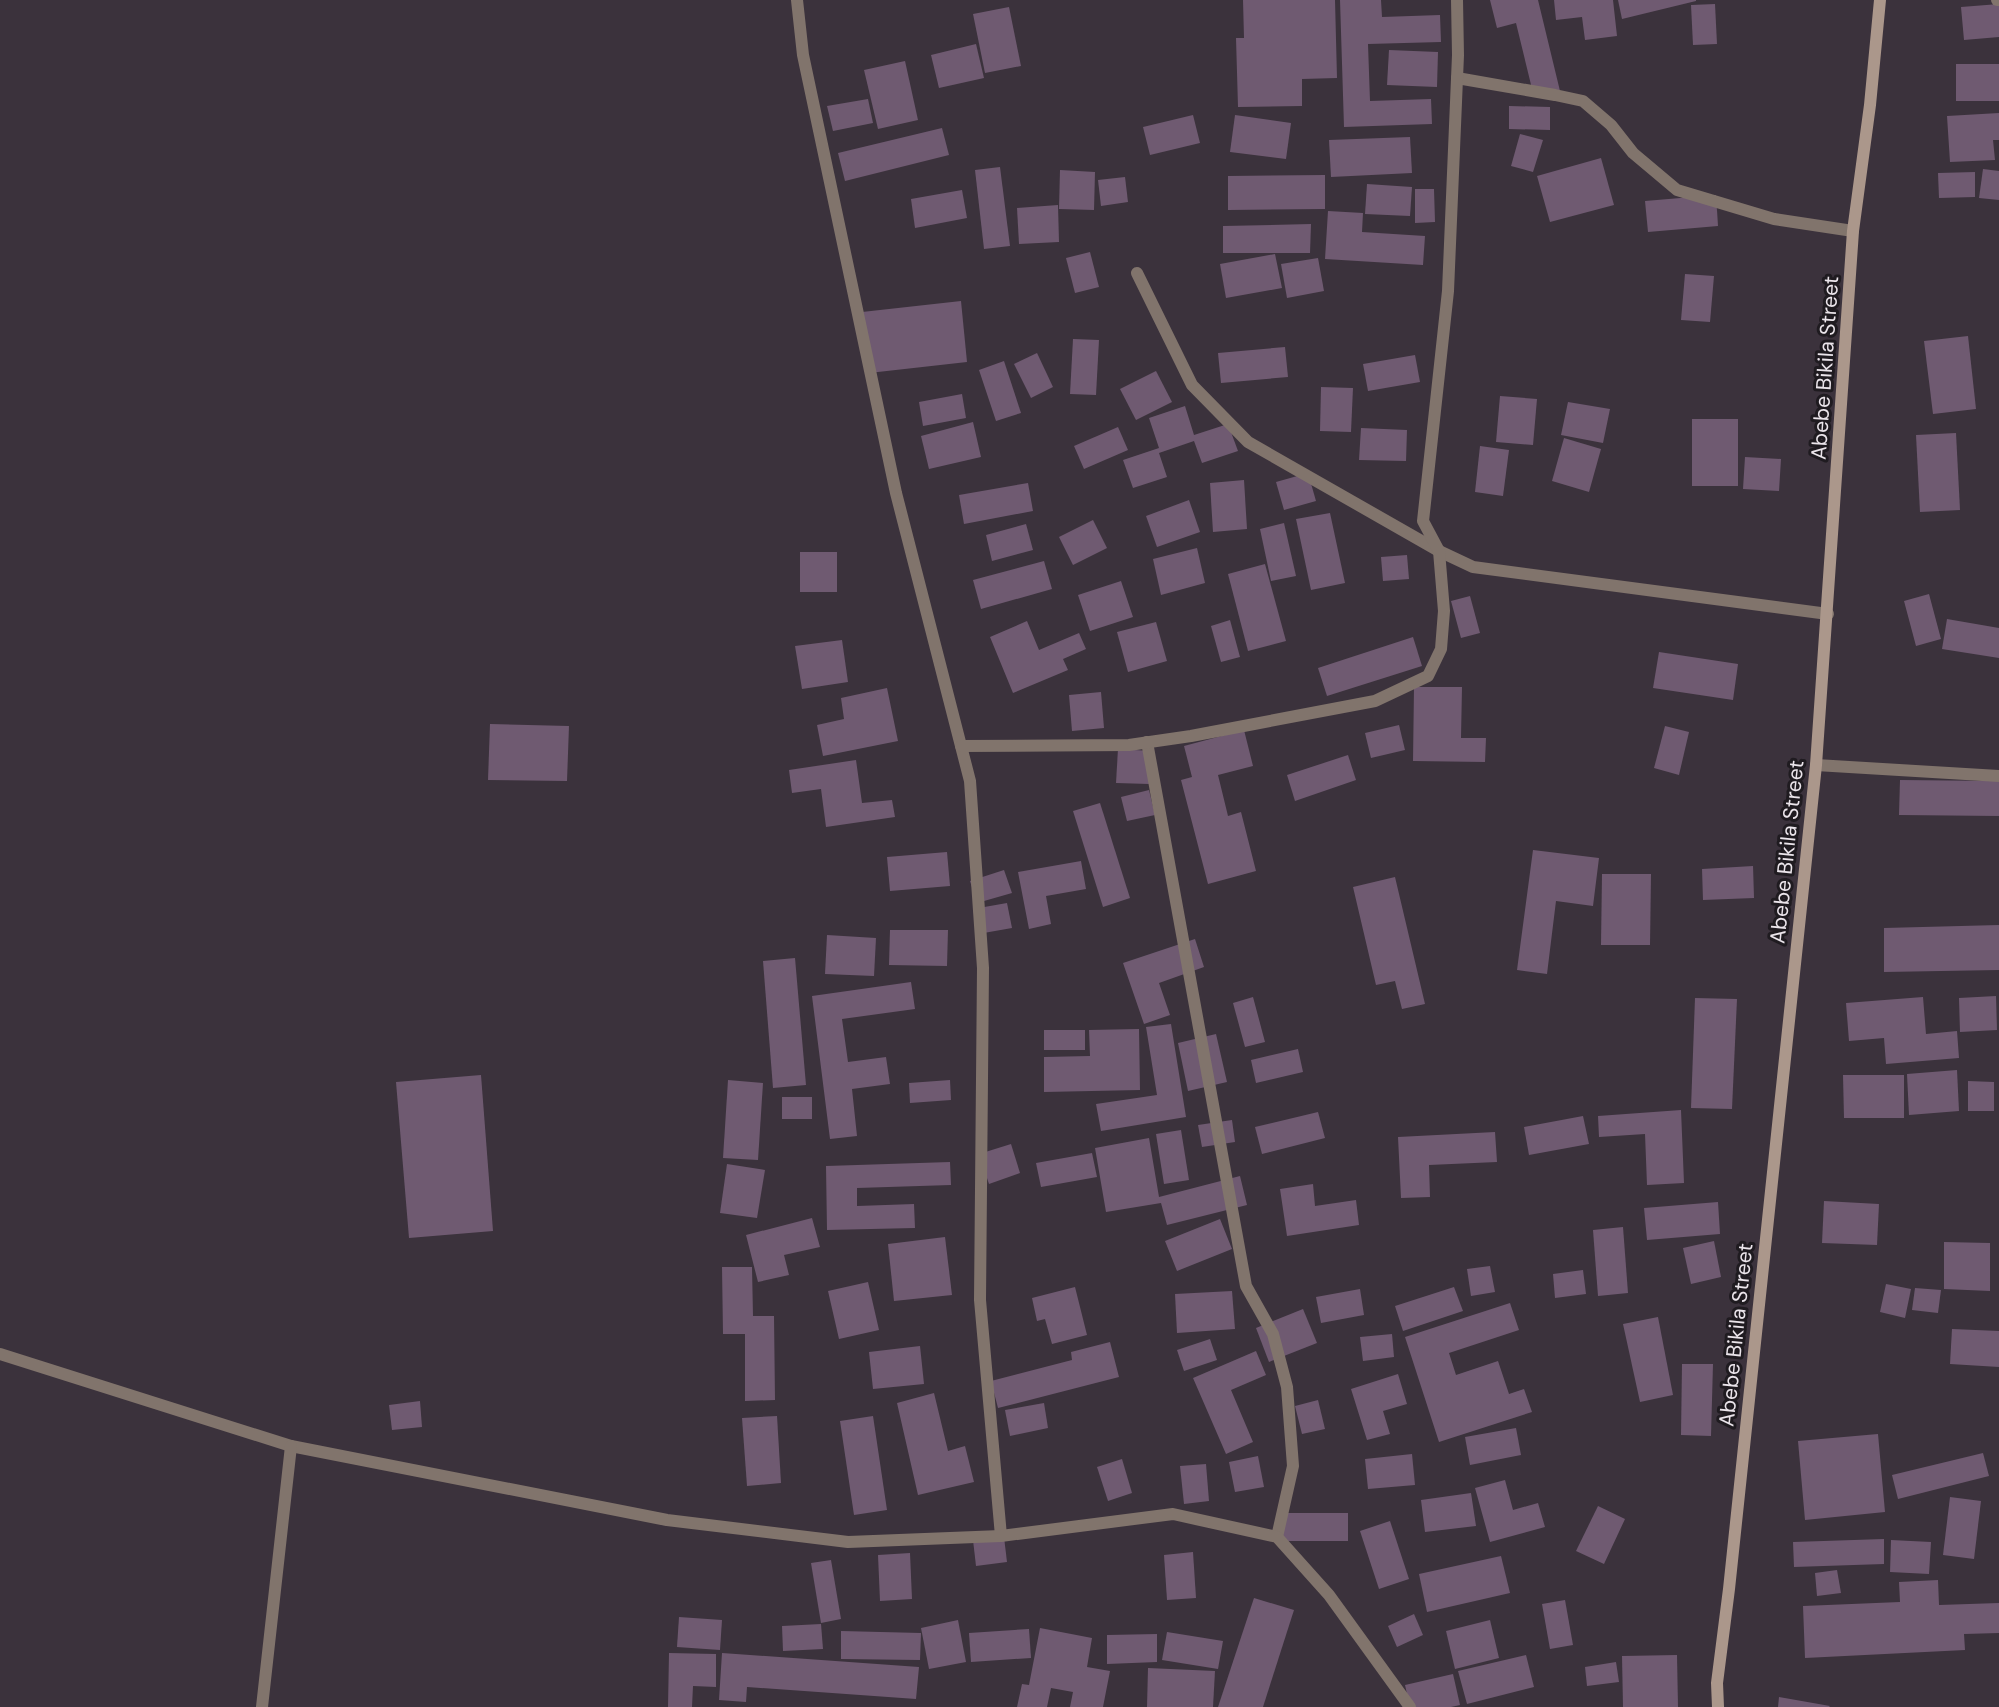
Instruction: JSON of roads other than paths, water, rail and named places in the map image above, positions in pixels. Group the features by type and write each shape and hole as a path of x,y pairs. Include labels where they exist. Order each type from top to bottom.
{"main road":[{"name":"Abebe Bikila Street","path":"1718,1707 1717,1683 1732,1565 1816,765 1853,231 1870,105 1880,0"}],"street":[{"path":"797,0 803,55 896,493 970,781 983,968 980,1300 1001,1536"},
{"path":"961,746 1129,745 1375,701 1428,676 1441,650 1444,611 1439,551 1423,521 1448,291 1457,78 1457,0"},
{"path":"1457,78 1555,94 1583,101 1611,125 1633,153 1677,190 1774,219 1853,231"},
{"path":"1137,273 1192,385 1248,442 1439,551 1473,567 1828,614"},
{"path":"1147,742 1246,1286 1272,1334 1287,1387 1293,1466 1276,1537"},
{"path":"1816,765 1999,776"},
{"path":"0,1354 291,1446 667,1520 848,1542 1001,1536 1173,1514 1276,1537 1329,1595 1410,1707"},
{"path":"262,1707 291,1446"}]}
